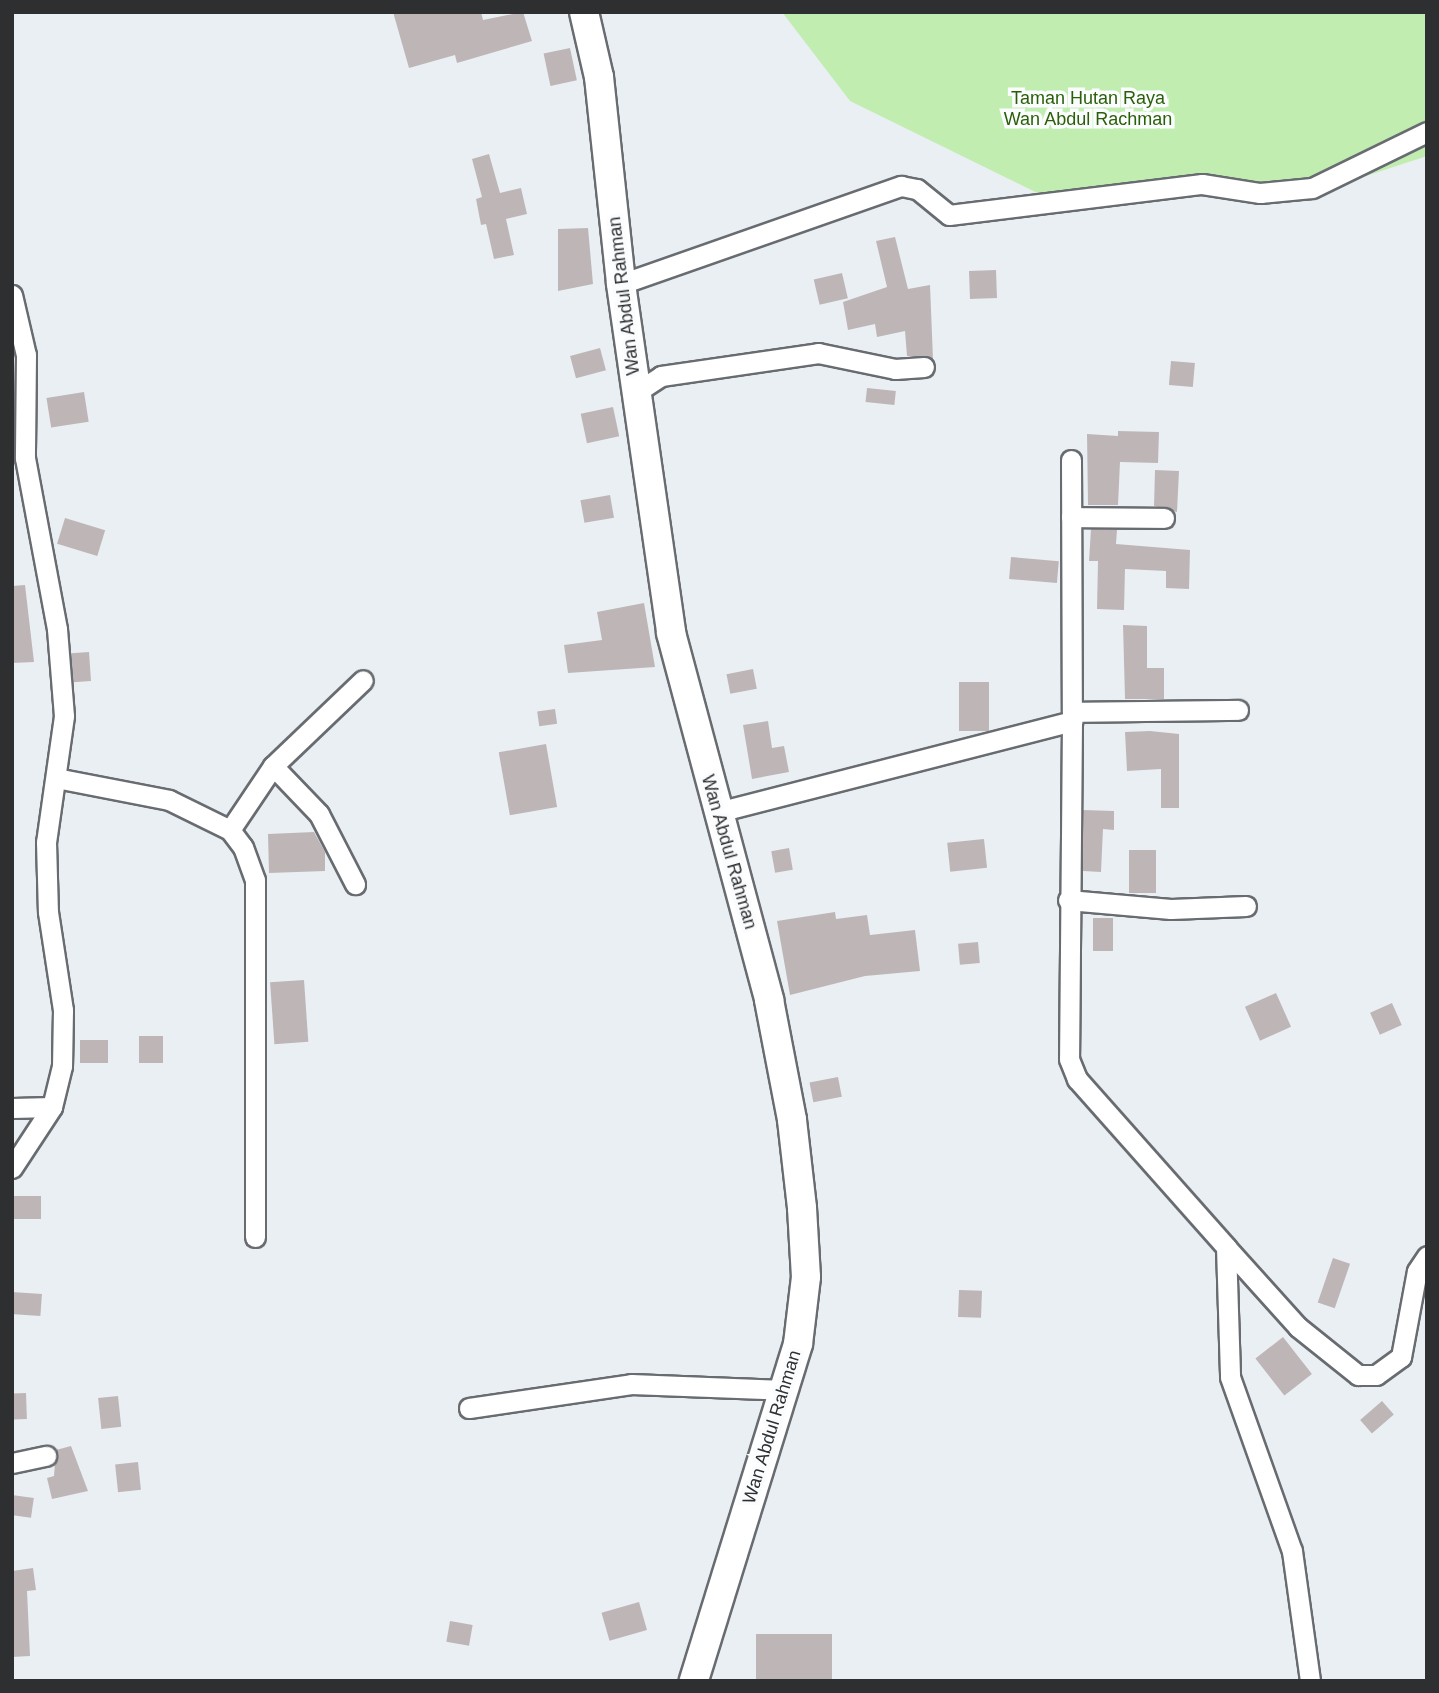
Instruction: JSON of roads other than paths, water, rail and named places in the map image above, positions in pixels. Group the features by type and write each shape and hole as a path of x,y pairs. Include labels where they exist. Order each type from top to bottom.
{"street":[{"name":"Wan Abdul Rahman","path":"584,12 600,77 621,284 671,633 769,1000 792,1120 806,1277 799,1344 694,1681"},
{"path":"621,284 901,186 917,189 949,215 1202,184 1260,194 1312,188 1427,132"},
{"path":"12,295 26,355 25,457 63,682 56,778 48,813 48,912 63,1010 62,1066 52,1107 12,1167"},
{"path":"635,393 660,376 818,353 895,369 924,367"},
{"path":"1071,460 1072,716 1065,1037 1077,1079 1298,1327 1358,1375 1376,1374 1401,1357 1417,1271 1427,1256"},
{"path":"1071,517 1164,518"},
{"path":"230,830 273,766 363,680"},
{"path":"718,812 1072,716 1238,710"},
{"path":"273,766 319,814 355,884"},
{"path":"56,778 169,800 230,830 243,847 255,880 255,1237"},
{"path":"1068,900 1171,909 1246,906"},
{"path":"12,1108 52,1107"},
{"path":"1226,1247 1230,1377 1292,1551 1310,1681"},
{"path":"469,1408 631,1384 784,1390"},
{"path":"12,1463 46,1457"}],"park label":[{"name":"Taman Hutan Raya Wan Abdul Rachman","path":"1088,109"}]}
